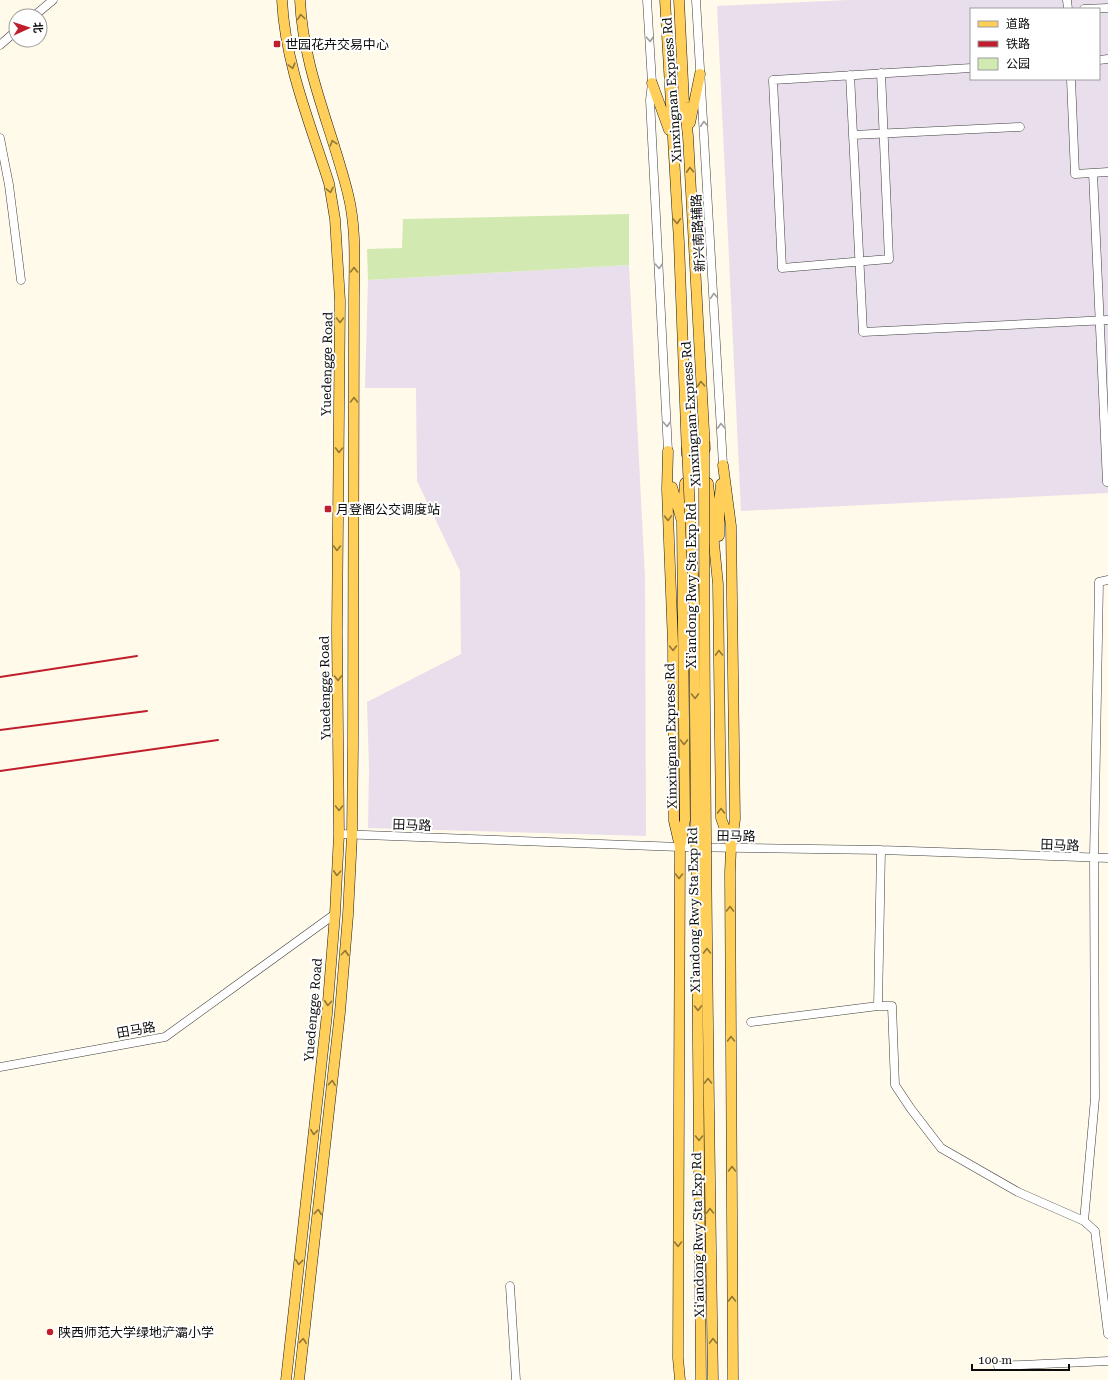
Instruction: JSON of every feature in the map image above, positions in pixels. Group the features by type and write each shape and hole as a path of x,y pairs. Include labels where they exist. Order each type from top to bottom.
{"main road":[{"name":"Yuedengge Road","path":"282,0 290,60 296,83 329,183 338,249 340,301 337,624 339,834 335,914 326,1022 286,1380"},
{"name":"Yuedengge Road","path":"299,1380 340,1012 348,915 352,835 354,388 354,232 351,207 312,78 304,34 300,0"},
{"name":"Xinxingnan Express Rd","path":"665,0 679,242 688,447 682,522 685,820 680,847"},
{"name":"Xinxingnan Express Rd","path":"679,0 684,103 688,136 704,441 718,584 721,818 731,848"},
{"path":"688,136 700,74"},
{"path":"652,83 673,140"},
{"name":"Xi'andong Rwy Sta Exp Rd","path":"704,441 708,1101 713,1380"},
{"name":"Xi'andong Rwy Sta Exp Rd","path":"688,447 694,598 701,1380"},
{"path":"668,451 672,492 682,522"},
{"path":"668,451 673,644 674,821 680,847 677,1197 678,1358 680,1380"},
{"path":"718,584 719,506 723,465"},
{"path":"723,465 731,526 735,818 731,848 730,873 733,1380"}],"street":[{"path":"44,8 53,0"},
{"path":"647,0 652,83 650,100 668,451"},
{"name":"新兴南路辅路","path":"696,0 723,465"},
{"path":"0,45 8,38"},
{"path":"881,73 889,259 782,268 773,80 881,73 970,68"},
{"path":"850,75 863,332 1104,320"},
{"path":"1071,80 1075,174 1108,172"},
{"path":"853,135 1020,127"},
{"path":"0,138 9,185 21,280"},
{"path":"1093,173 1104,320 1107,482"},
{"path":"1084,1221 1095,1098 1094,858 1099,582 1108,580"},
{"name":"田马路","path":"339,834 680,847 881,850 1108,858"},
{"path":"878,1006 881,850"},
{"name":"田马路","path":"0,1067 165,1037 335,914"},
{"path":"752,1022 878,1006 892,1006 895,1085 910,1108 941,1148 1018,1192 1084,1221 1095,1231 1104,1267 1108,1334"},
{"path":"510,1286 516,1380"},
{"path":"998,1366 1108,1361"}],"shaded area":[{"path":"848,0 1108,0 1108,493 741,511 717,6"},
{"path":"629,265 645,577 646,836 368,828 369,769 367,702 461,654 460,571 417,481 416,388 365,388 368,280"}],"green space":[{"path":"629,214 629,265 368,280 367,249 402,248 403,219"}],"railway":[{"path":"0,677 137,656"},
{"path":"0,730 147,711"},
{"path":"0,771 218,740"}],"place":[{"name":"世园花卉交易中心","path":"277,44"},
{"name":"月登阁公交调度站","path":"328,509"},
{"name":"陕西师范大学绿地浐灞小学","path":"50,1332"}]}
